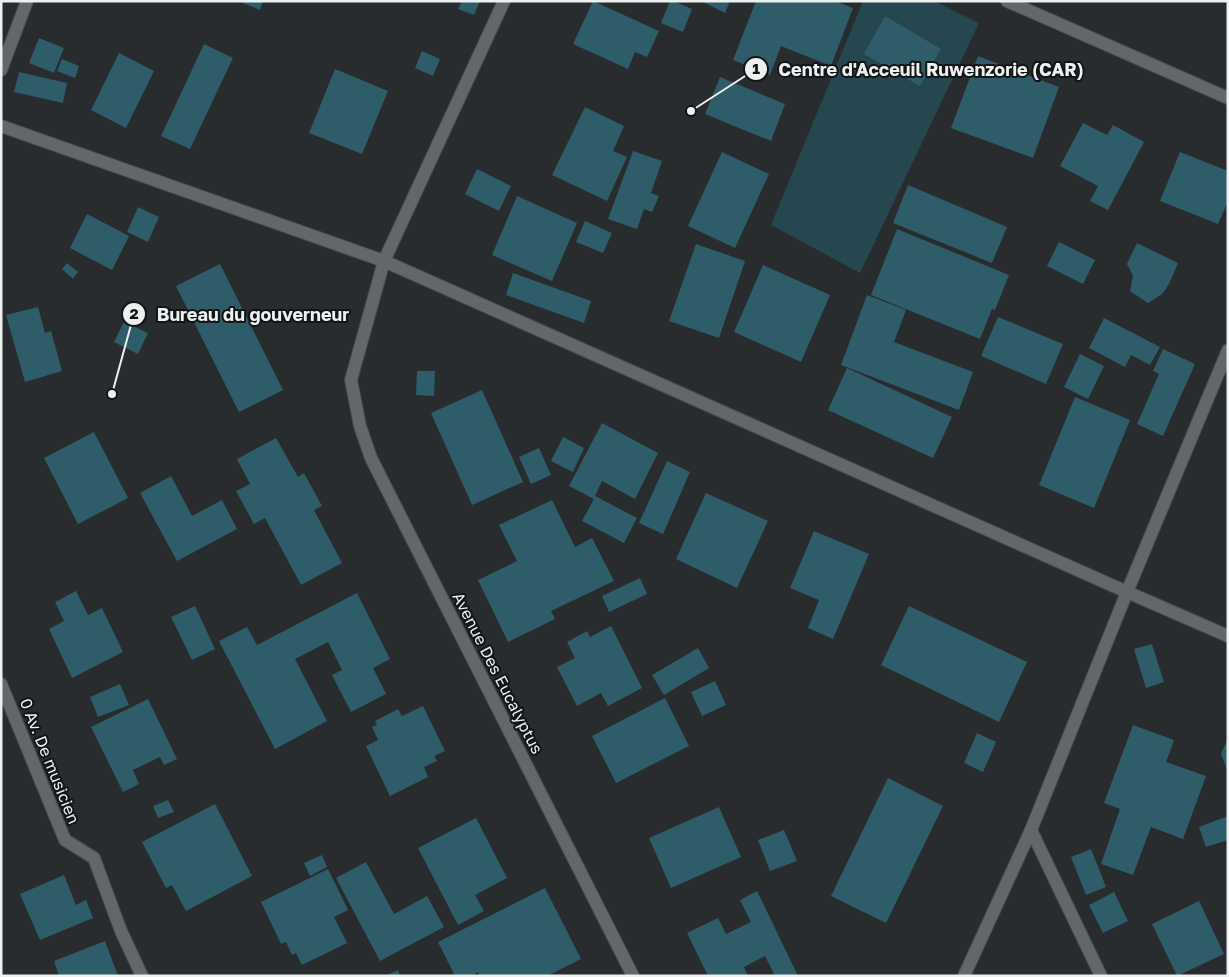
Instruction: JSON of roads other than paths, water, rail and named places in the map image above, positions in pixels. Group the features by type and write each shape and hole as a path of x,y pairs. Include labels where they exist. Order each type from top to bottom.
{"street":[{"path":"1,70 27,1"},
{"path":"384,260 504,1"},
{"path":"1007,1 1228,98"},
{"path":"1,126 384,260 1228,636"},
{"name":"Avenue Des Eucalyptus","path":"384,260 351,380 360,426 371,458 632,976"},
{"path":"964,976 1031,830 1127,592 1228,350"},
{"name":"0 Av. De musicien","path":"1,684 65,840 94,858 121,931 142,976"},
{"path":"1031,830 1101,976"}],"place":[{"name":"Centre d'Acceuil Ruwenzorie (CAR)","path":"691,111"},
{"name":"Bureau du gouverneur","path":"112,394"}]}
